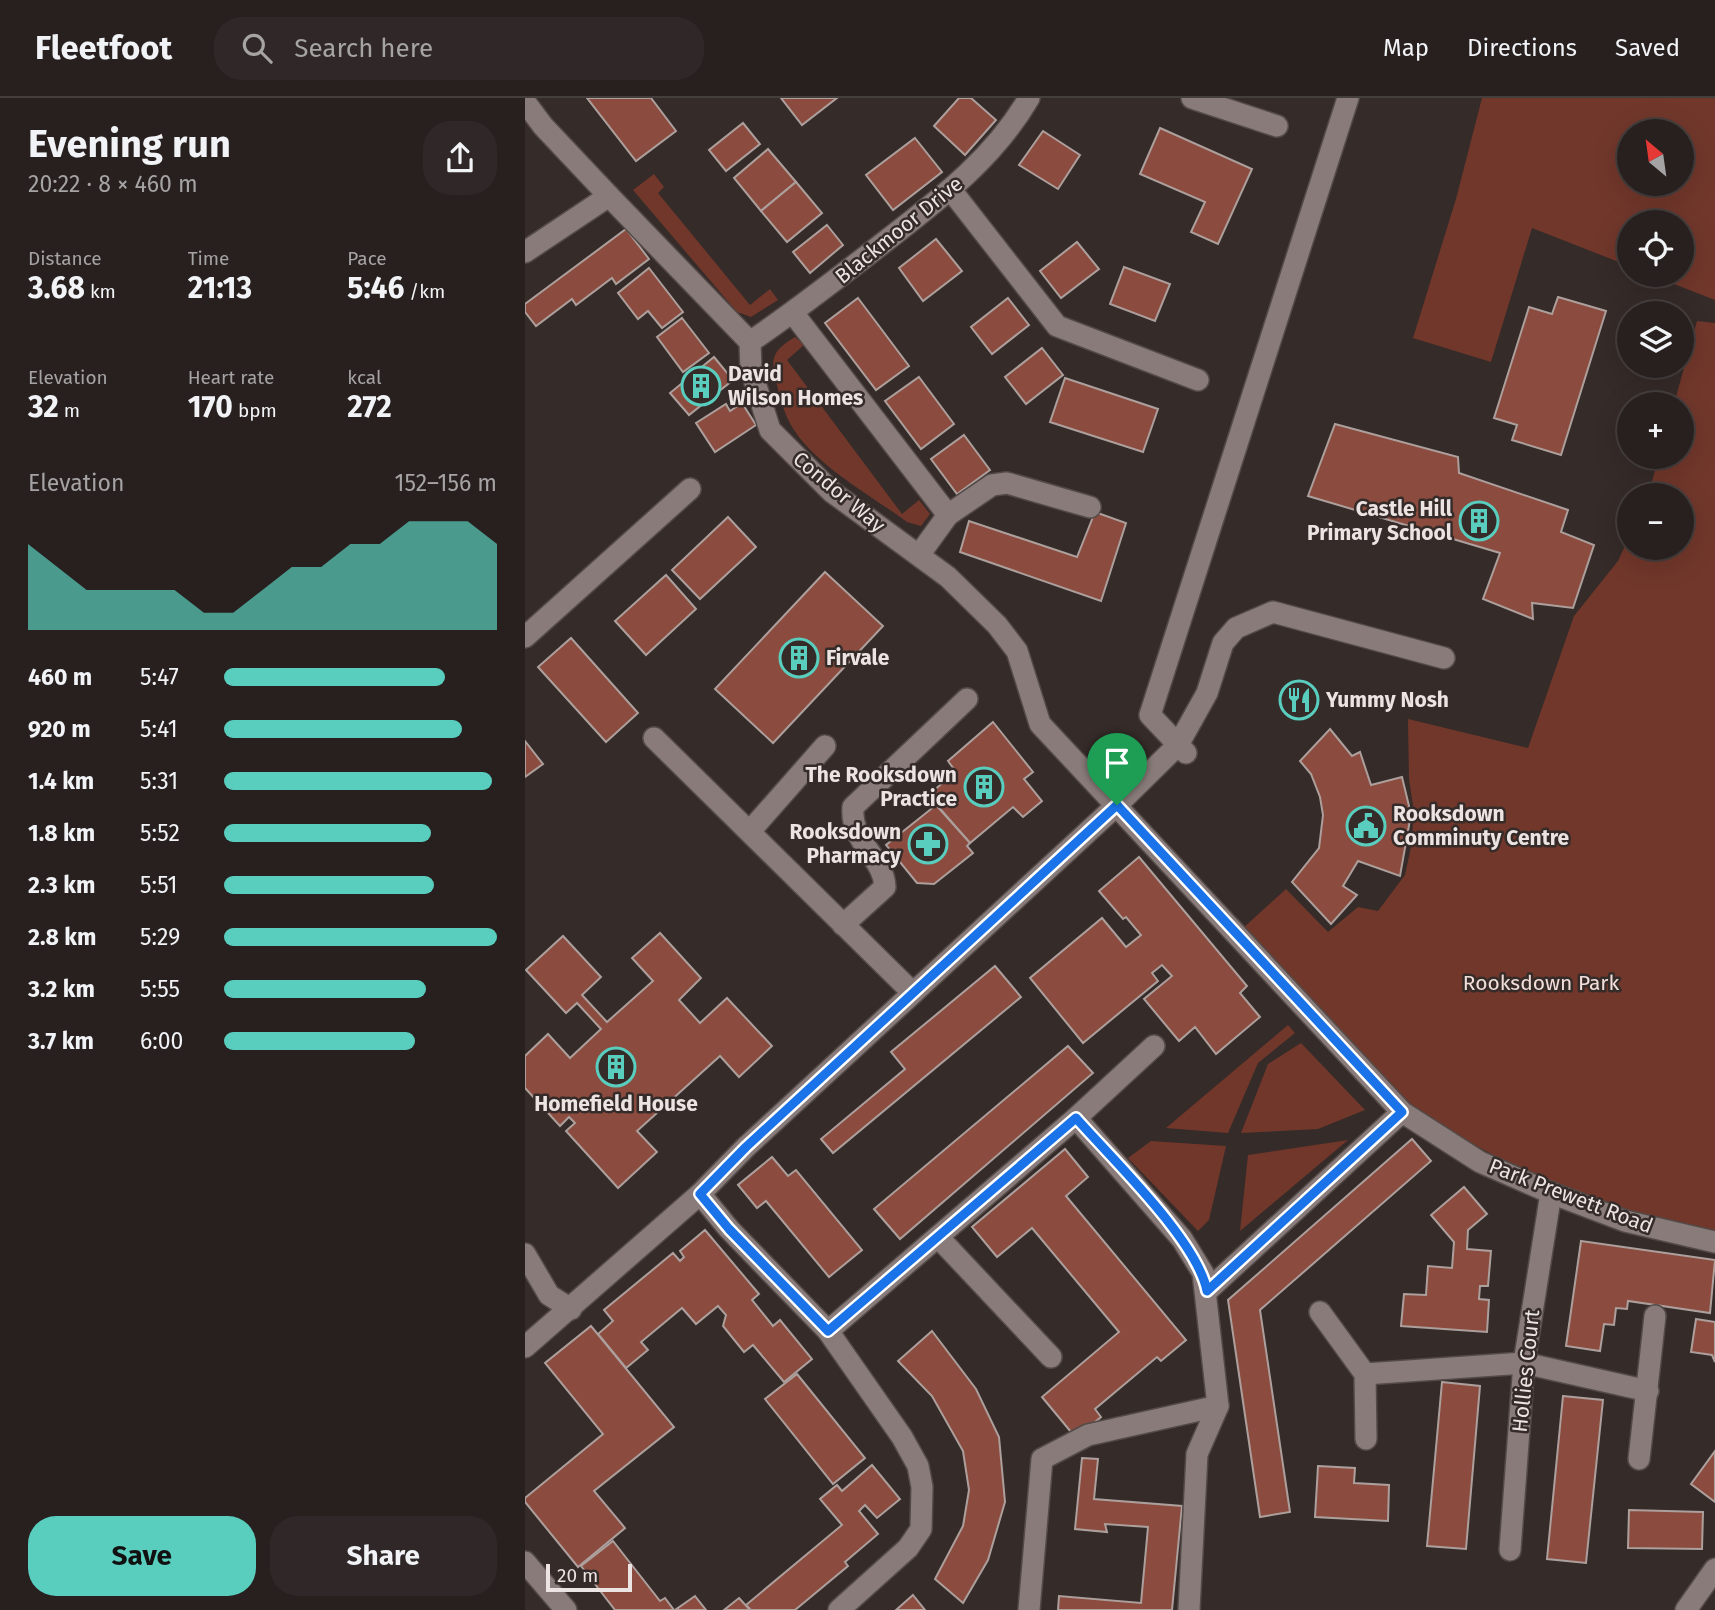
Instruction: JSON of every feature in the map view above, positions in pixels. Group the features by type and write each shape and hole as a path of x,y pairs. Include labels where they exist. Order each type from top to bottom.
{"street":[{"name":"Blackmoor Drive","path":"750,342 793,313 961,183 1016,120 1029,98"},
{"path":"1192,98 1277,126"},
{"path":"1183,750 1150,715 1348,98"},
{"path":"525,102 543,126 750,342"},
{"path":"951,190 1057,326 1198,380"},
{"path":"525,252 609,196"},
{"path":"793,313 948,515"},
{"name":"Condor Way","path":"750,342 751,370 771,430 832,492 948,577 1004,634 1017,651 1041,724 1117,805"},
{"path":"919,555 948,515 992,485 1007,483 1090,507"},
{"path":"525,638 690,489"},
{"path":"525,1347 700,1194 746,1147 1117,805 1183,750 1207,693 1223,643 1235,628 1273,612 1444,658"},
{"path":"843,925 885,887 885,876 860,840 852,822 853,807 967,699"},
{"path":"654,738 751,830 913,993"},
{"path":"751,830 825,746"},
{"name":"Park Prewett Road","path":"1117,805 1402,1112 1480,1162 1551,1193 1625,1221 1715,1242"},
{"path":"828,1331 1076,1118 1154,1046"},
{"path":"1207,1291 1402,1112"},
{"path":"1076,1118 1182,1239 1203,1273 1219,1406 1197,1454 1189,1610"},
{"name":"Hollies Court","path":"1510,1550 1524,1363 1551,1193"},
{"path":"700,1194 729,1229 828,1331 902,1437 918,1466 922,1487 921,1529 908,1548 839,1610"},
{"path":"938,1237 1051,1357"},
{"path":"525,1254 549,1295 571,1309"},
{"path":"1320,1312 1365,1374 1366,1439"},
{"path":"1639,1459 1655,1316"},
{"path":"1365,1374 1524,1363 1647,1391"},
{"path":"1030,1610 1042,1459 1088,1435 1219,1406"},
{"path":"525,1562 566,1610"},
{"path":"1686,1610 1715,1569"}],"green space":[{"path":"1482,98 1715,98 1715,300 1682,287 1694,287 1694,210 1617,210 1617,261 1532,228 1491,362 1413,338 1456,199"},
{"path":"654,174 664,187 658,193 750,305 770,289 778,300 751,317 737,312 633,190"},
{"name":"Rooksdown Park","path":"1697,321 1715,323 1715,1231 1659,1221 1555,1184 1497,1157 1405,1107 1242,929 1286,889 1328,932 1358,907 1378,911 1405,875 1411,847 1414,812 1409,779 1408,719 1528,748 1574,616 1618,560 1694,560 1694,483 1651,483 1656,469 1694,469 1694,392 1677,392 1681,378 1694,378 1694,332"},
{"path":"795,337 804,345 787,360 902,514 919,500 930,514 921,526 907,522 831,469 804,444 794,430 782,403 773,363 781,347"},
{"path":"1288,1025 1295,1033 1258,1063 1228,1133 1166,1128"},
{"path":"1301,1043 1365,1110 1318,1129 1241,1133 1268,1064"},
{"path":"1348,1140 1240,1231 1248,1155"},
{"path":"1151,1141 1226,1146 1209,1220 1198,1231 1128,1158"}],"building":[{"path":"587,98 651,98 676,131 636,161"},
{"path":"781,98 837,98 802,125"},
{"path":"959,98 971,98 996,120 965,155 934,126"},
{"path":"743,123 760,144 726,171 709,150"},
{"path":"1160,128 1252,169 1218,244 1191,232 1205,202 1140,174"},
{"path":"1043,131 1080,155 1058,189 1019,165"},
{"path":"915,138 942,172 893,210 866,175"},
{"path":"768,149 796,182 761,211 734,178"},
{"path":"796,182 822,213 787,242 761,211"},
{"path":"827,225 843,245 810,273 793,252"},
{"path":"626,229 649,259 616,284 612,278 576,305 572,299 536,326 525,312 525,304"},
{"path":"936,239 962,271 923,301 899,268"},
{"path":"1077,242 1099,269 1061,298 1040,271"},
{"path":"1124,267 1170,284 1155,321 1110,304"},
{"path":"649,268 683,312 662,328 648,311 638,319 618,293"},
{"path":"1558,297 1606,311 1561,455 1512,440 1517,425 1494,418 1529,307 1552,314"},
{"path":"858,298 909,366 876,390 825,323"},
{"path":"1008,298 1029,325 992,354 971,327"},
{"path":"682,318 709,353 683,372 657,337"},
{"path":"1042,348 1063,375 1026,404 1005,377"},
{"name":"David Wilson Homes","path":"714,357 733,380 689,415 670,393"},
{"path":"919,377 954,424 921,449 885,401"},
{"path":"1065,378 1158,409 1143,452 1050,422"},
{"path":"742,403 756,425 715,452 696,423 726,404 730,411"},
{"name":"Castle Hill Primary School","path":"1335,424 1458,457 1459,473 1568,510 1561,532 1594,545 1573,608 1532,603 1533,619 1483,599 1500,553 1308,496"},
{"path":"964,435 990,470 957,494 931,459"},
{"path":"1095,512 1126,523 1101,601 960,552 969,521 1077,557"},
{"path":"728,517 756,547 700,599 672,570"},
{"name":"Firvale","path":"825,572 883,626 773,743 715,689"},
{"path":"666,575 696,609 646,655 615,621"},
{"path":"571,638 638,713 606,742 538,667"},
{"name":"The Rooksdown Practice","path":"993,722 1033,772 1024,779 1042,801 1023,817 1013,807 970,843 928,795 956,772 948,761"},
{"name":"Rooksdown Comminuty Centre","path":"1330,729 1352,756 1360,752 1371,785 1402,777 1410,820 1400,876 1358,861 1343,886 1357,895 1331,924 1292,882 1319,848 1323,815 1320,797 1311,774 1300,761"},
{"path":"525,741 543,764 525,777"},
{"name":"Rooksdown Pharmacy","path":"936,805 970,843 967,846 973,853 934,884 917,883 886,845"},
{"path":"1139,857 1247,986 1240,993 1260,1017 1216,1054 1195,1027 1179,1041 1144,999 1172,976 1162,965 1152,973 1158,981 1083,1043 1030,978 1102,918 1126,947 1141,935 1099,891"},
{"name":"Homefield House","path":"660,933 701,978 679,1000 700,1023 727,998 772,1046 739,1077 720,1056 637,1131 657,1152 618,1188 566,1131 575,1123 569,1117 560,1126 525,1088 525,1056 548,1034 570,1058 601,1029 577,1003 566,1013 526,970 563,936 601,977 582,995 607,1022 653,981 632,958"},
{"path":"995,966 1021,997 833,1153 821,1139 905,1069 891,1052"},
{"path":"1068,1046 1093,1073 900,1239 874,1209"},
{"path":"1412,1139 1431,1161 1260,1310 1290,1512 1260,1517 1228,1300"},
{"path":"1065,1149 1088,1177 1066,1196 1186,1340 1161,1361 1157,1357 1095,1409 1101,1417 1076,1438 1042,1397 1119,1332 1032,1228 997,1257 972,1227"},
{"path":"772,1157 788,1176 796,1170 862,1250 829,1277 766,1201 757,1208 738,1185"},
{"path":"1464,1187 1487,1214 1468,1230 1467,1249 1491,1251 1488,1286 1480,1286 1479,1299 1489,1300 1487,1332 1401,1326 1404,1294 1426,1295 1428,1266 1452,1268 1454,1242 1431,1215"},
{"path":"705,1230 759,1294 752,1300 773,1326 780,1320 812,1359 784,1382 753,1345 744,1352 723,1326 726,1315 718,1306 696,1324 682,1308 641,1342 648,1350 626,1368 598,1334 613,1321 604,1310 673,1253 680,1261 684,1257 680,1251"},
{"path":"1581,1241 1715,1260 1710,1313 1628,1301 1627,1309 1616,1308 1614,1325 1604,1324 1600,1351 1566,1346"},
{"path":"1696,1319 1715,1322 1715,1362 1712,1355 1691,1352"},
{"path":"591,1326 674,1427 594,1491 625,1528 578,1567 525,1502 525,1498 603,1434 545,1363"},
{"path":"932,1331 976,1389 999,1437 1005,1502 988,1560 963,1603 935,1579 963,1526 969,1490 963,1451 932,1396 898,1361"},
{"path":"797,1374 865,1458 833,1484 765,1399"},
{"path":"1442,1382 1480,1386 1466,1549 1427,1546"},
{"path":"1563,1396 1603,1400 1586,1563 1547,1559"},
{"path":"1715,1451 1715,1502 1691,1484"},
{"path":"1082,1458 1098,1459 1094,1499 1182,1506 1172,1610 1058,1610 1059,1596 1141,1603 1148,1527 1105,1524 1107,1532 1075,1529"},
{"path":"872,1465 900,1499 877,1518 865,1505 859,1511 878,1534 845,1562 848,1566 795,1610 751,1610 746,1605 842,1525 820,1499 837,1485 842,1491"},
{"path":"1318,1466 1355,1468 1354,1483 1389,1485 1388,1521 1315,1517"},
{"path":"1629,1510 1703,1512 1702,1549 1628,1548"},
{"path":"613,1541 660,1601 665,1598 674,1610 615,1610 581,1566"},
{"path":"913,1595 925,1610 896,1610"},
{"path":"695,1596 706,1610 675,1610"},
{"path":"739,1598 750,1610 724,1610"}],"place":[{"name":"David Wilson Homes","path":"701,386"},
{"name":"Castle Hill Primary School","path":"1479,521"},
{"name":"Firvale","path":"799,658"},
{"name":"Yummy Nosh","path":"1299,700"},
{"name":"The Rooksdown Practice","path":"984,787"},
{"name":"Rooksdown Comminuty Centre","path":"1366,826"},
{"name":"Rooksdown Pharmacy","path":"928,844"},
{"name":"Homefield House","path":"616,1067"}],"route":[{"path":"1117,805 1402,1112 1207,1291 1203,1273 1182,1239 1076,1118 828,1331 729,1229 700,1194 746,1147 1117,805"}]}
